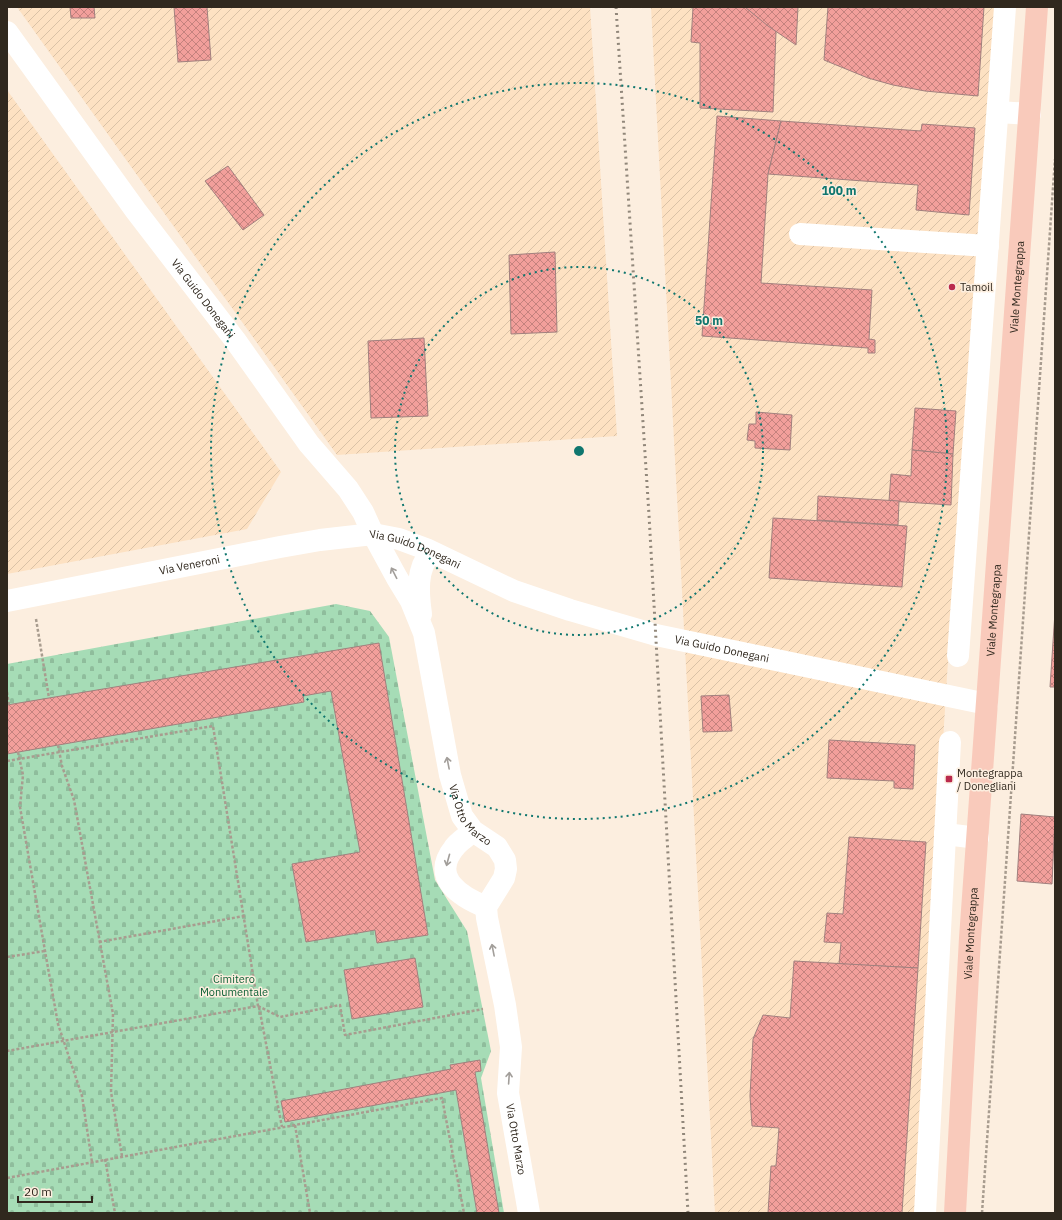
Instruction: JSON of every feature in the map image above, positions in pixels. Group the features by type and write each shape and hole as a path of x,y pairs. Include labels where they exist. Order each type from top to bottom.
{"main road":[{"name":"Viale Montegrappa","path":"955,1213 970,938 1037,7"}],"street":[{"path":"958,656 1006,7"},
{"name":"Via Guido Donegani","path":"7,32 136,212 235,340 309,444 348,488 363,512 373,534 400,539 514,591 634,629 987,704"},
{"path":"998,112 1030,114"},
{"path":"800,234 988,246"},
{"name":"Via Veneroni","path":"7,601 300,543 373,534"},
{"name":"Via Otto Marzo","path":"373,534 411,601 424,633 455,797 462,816 473,831 497,847 505,860 506,869 504,878 486,906 486,918 505,1005 511,1047 508,1093 529,1213"},
{"path":"424,633 418,596 419,582 427,556 431,552"},
{"path":"926,1213 950,742"},
{"path":"473,831 450,852 446,871 448,879 456,891 467,898 486,906"},
{"path":"945,834 978,838"}],"path":[{"path":"982,1213 1055,159"},
{"path":"32,596 49,698"},
{"path":"7,692 9,705"},
{"path":"7,761 213,726 258,1006 282,1127"},
{"path":"58,745 62,766 74,800 113,1014 111,1092 122,1156"},
{"path":"18,752 22,775 20,807 58,1024 82,1096 92,1162"},
{"path":"100,942 244,916"},
{"path":"7,957 45,951"},
{"path":"7,1051 258,1006 280,1017 340,1006 345,1035 505,1005"},
{"path":"7,1178 442,1098 464,1213"},
{"path":"295,1125 310,1213"},
{"path":"105,1159 115,1213"}],"shaded area":[{"path":"17,7 590,7 617,436 337,455"},
{"path":"651,7 997,7 947,676 915,1200 916,1213 715,1213"},
{"path":"7,90 281,472 247,529 7,574"}],"green space":[{"name":"Cimitero Monumentale","path":"336,604 370,611 389,637 435,880 467,931 491,1051 481,1078 504,1213 7,1213 7,664"}],"building":[{"path":"70,7 94,7 95,18 71,18"},
{"path":"174,7 207,7 211,60 178,62"},
{"path":"693,7 745,7 776,31 773,112 700,108 700,43 691,42"},
{"path":"745,7 798,7 796,45 768,26"},
{"path":"828,7 984,7 978,96 925,91 893,85 868,78 824,60"},
{"path":"717,116 781,121 768,174 761,283 872,290 869,339 875,340 875,353 868,353 868,348 702,336"},
{"path":"781,121 921,131 922,124 975,128 969,215 916,210 918,185 768,174"},
{"path":"228,166 264,215 243,230 205,181"},
{"path":"555,252 557,332 511,334 509,255"},
{"path":"424,338 428,416 371,418 368,341"},
{"path":"915,408 956,411 953,454 912,450"},
{"path":"756,412 792,415 790,450 755,448 755,441 747,440 749,424 756,424"},
{"path":"912,450 953,454 951,505 889,501 891,474 911,476"},
{"path":"818,496 899,501 898,525 817,520"},
{"path":"773,518 907,526 902,587 769,578"},
{"path":"1055,612 1055,687 1050,687"},
{"path":"379,643 428,935 377,943 375,930 306,942 292,864 360,852 331,691 303,696 304,702 7,754 7,705"},
{"path":"729,695 732,731 703,732 701,696"},
{"path":"829,740 915,745 913,789 894,788 894,781 827,778"},
{"path":"1021,814 1055,817 1052,884 1017,881"},
{"path":"849,837 926,842 918,968 839,964 841,943 824,942 827,913 843,914"},
{"path":"415,958 423,1007 352,1019 344,970"},
{"path":"794,961 918,968 902,1213 768,1213 771,1166 776,1166 779,1128 752,1126 750,1096 753,1039 763,1015 790,1018"},
{"path":"480,1060 481,1071 475,1072 499,1213 477,1213 456,1090 285,1122 281,1101 451,1069 450,1065"}],"railway":[{"path":"616,7 649,515 688,1213"}],"place":[{"name":"Tamoil","path":"952,287"},
{"name":"Montegrappa / Donegliani","path":"949,779"}]}
